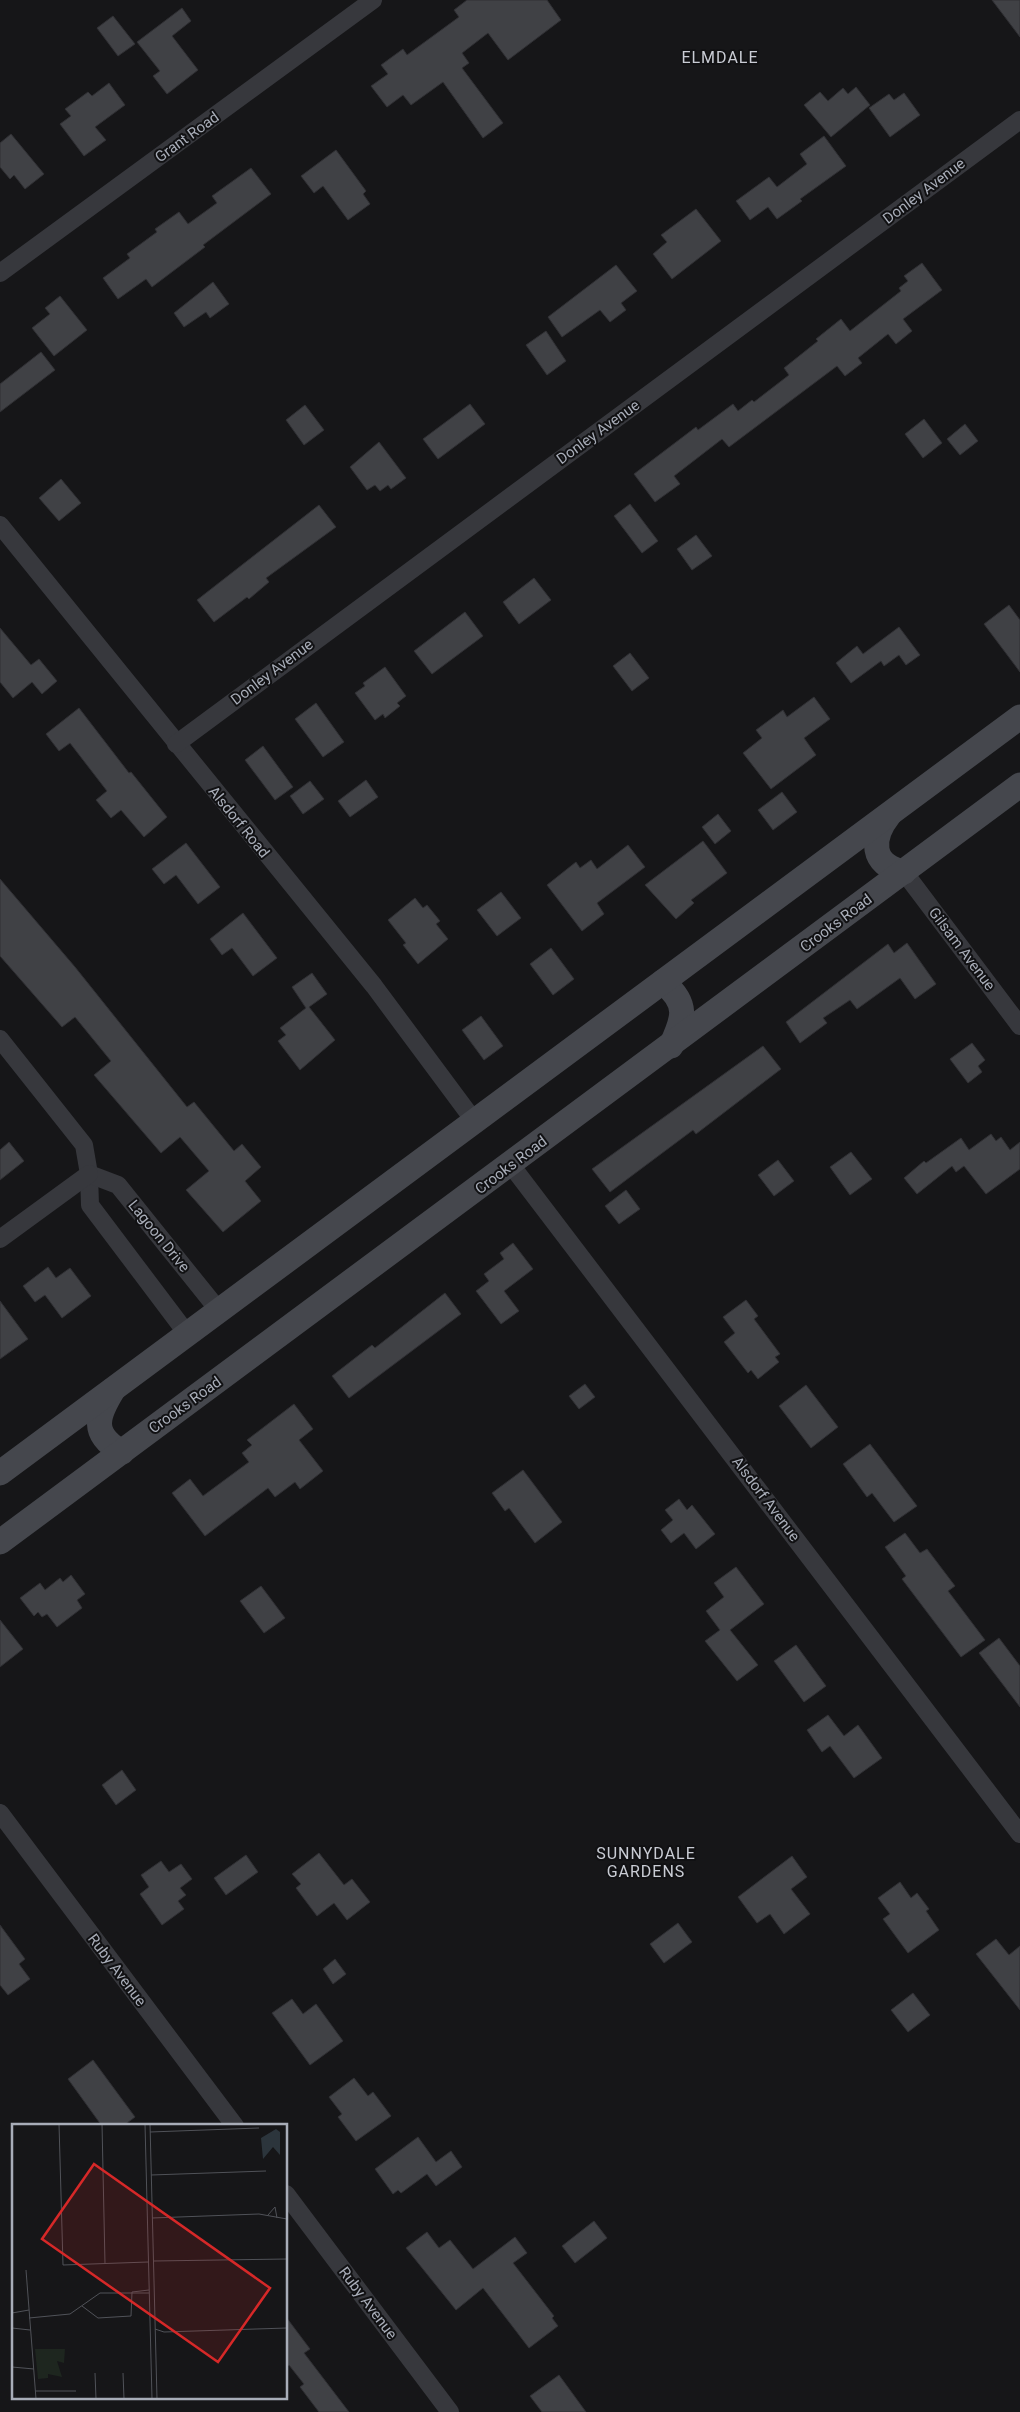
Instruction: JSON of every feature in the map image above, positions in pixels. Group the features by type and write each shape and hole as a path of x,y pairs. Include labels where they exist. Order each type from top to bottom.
{"main road":[{"path":"0,1473 220,1312 1020,717"},
{"name":"Crooks Road","path":"0,1542 511,1165 1020,785"},
{"path":"890,813 881,826 876,846 879,856 885,864 894,870 904,872"},
{"path":"663,982 678,997 682,1009 682,1023 671,1046"},
{"path":"115,1388 101,1410 99,1424 102,1436 122,1452"}],"street":[{"name":"Grant Road","path":"0,274 374,0"},
{"name":"Donley Avenue","path":"176,744 1020,120"},
{"name":"Alsdorf Road","path":"0,525 374,986 475,1122"},
{"name":"Gilsam Avenue","path":"904,872 1020,1026"},
{"path":"0,1039 84,1145 89,1174 90,1205 188,1335"},
{"name":"Alsdorf Avenue","path":"511,1165 1020,1834"},
{"path":"0,1239 89,1174"},
{"name":"Lagoon Drive","path":"89,1174 118,1185 220,1312"},
{"name":"Ruby Avenue","path":"0,1813 233,2124"},
{"name":"Ruby Avenue","path":"288,2197 450,2412"}],"building":[{"path":"467,0 547,0 561,20 508,60 488,33 462,53 469,63 462,68 503,123 483,138 443,82 411,105 403,95 387,107 371,86 388,74 381,65 403,49 407,55 459,17 454,10"},
{"path":"992,0 1020,0 1020,37"},
{"path":"182,8 191,21 172,36 198,70 167,94 153,76 160,71 137,42"},
{"path":"113,16 135,44 118,56 97,28"},
{"path":"109,83 125,105 95,127 106,140 84,156 60,124 71,116 65,109 88,92 92,96"},
{"path":"856,87 870,105 831,137 804,105 820,92 828,101 843,88 848,94"},
{"path":"904,93 920,115 890,137 869,108 889,94 894,100"},
{"path":"11,134 44,174 25,189 14,175 10,179 0,167 0,143"},
{"path":"824,136 846,166 800,199 802,201 777,219 768,207 750,220 736,201 769,177 777,187 807,164 800,154"},
{"path":"336,150 366,191 363,194 370,204 348,220 323,186 314,193 301,176"},
{"path":"251,168 271,194 203,245 205,247 152,287 146,279 118,299 103,278 130,258 127,254 157,232 155,229 179,212 188,224 217,203 212,196"},
{"path":"696,209 721,241 672,279 653,254 667,242 661,235"},
{"path":"922,263 942,290 903,319 912,331 896,344 888,334 858,358 862,363 845,376 837,366 729,447 722,439 674,476 680,484 655,502 634,474 696,427 698,430 733,404 738,411 752,400 754,402 789,375 784,368 818,341 816,339 841,319 850,331 901,291 899,288 908,281 904,276"},
{"path":"616,265 637,291 621,303 626,310 610,322 600,310 562,337 548,317"},
{"path":"213,282 229,304 210,318 206,312 184,327 174,313"},
{"path":"60,296 87,330 54,356 32,328 50,314 45,308"},
{"path":"546,331 566,361 547,375 526,345"},
{"path":"41,352 55,370 0,412 0,384"},
{"path":"470,404 485,424 438,459 423,439"},
{"path":"305,405 324,430 304,445 286,420"},
{"path":"924,419 942,443 923,458 905,434"},
{"path":"965,424 978,441 960,455 947,439"},
{"path":"379,442 406,478 391,489 388,485 380,491 375,485 367,490 350,467"},
{"path":"61,479 81,503 59,521 39,498"},
{"path":"630,504 658,541 642,553 614,516"},
{"path":"319,505 336,527 266,578 269,582 249,599 247,597 214,622 197,600"},
{"path":"696,535 712,556 692,570 677,549"},
{"path":"534,578 551,600 519,624 503,602"},
{"path":"1009,605 1020,620 1020,672 984,624"},
{"path":"465,612 483,636 432,674 414,651"},
{"path":"899,627 920,655 906,665 899,655 884,666 881,661 851,683 836,663 857,646 863,654"},
{"path":"0,628 31,665 39,659 57,681 42,694 32,682 13,698 0,682"},
{"path":"630,653 649,678 632,691 613,666"},
{"path":"385,667 406,696 397,703 400,706 385,718 383,714 375,720 355,693 365,686 363,683"},
{"path":"814,697 830,719 804,738 816,755 771,789 743,753 762,738 756,730 783,710 787,717"},
{"path":"316,703 344,742 323,757 295,719"},
{"path":"79,708 129,773 131,772 167,817 144,837 121,810 111,818 96,800 107,791 70,743 59,751 46,734"},
{"path":"263,746 293,787 275,800 245,760"},
{"path":"366,780 378,797 350,817 338,801"},
{"path":"310,781 324,799 303,814 290,796"},
{"path":"782,792 797,812 773,830 758,810"},
{"path":"718,814 731,831 715,844 702,827"},
{"path":"703,841 727,873 691,900 694,903 676,919 645,885"},
{"path":"186,843 220,887 198,904 176,875 164,884 152,869"},
{"path":"628,845 645,867 597,903 604,914 582,931 547,885 576,862 580,868 591,860 597,869"},
{"path":"0,879 75,967 187,1107 194,1102 234,1151 242,1144 261,1167 245,1181 261,1201 223,1232 186,1190 209,1171 180,1137 161,1153 94,1075 111,1061 75,1017 62,1027 0,956"},
{"path":"501,892 521,918 497,936 477,910"},
{"path":"415,898 423,908 427,905 440,921 436,924 448,939 418,964 403,945 406,943 388,920"},
{"path":"243,913 277,958 253,976 232,948 222,955 210,939"},
{"path":"907,943 936,984 915,999 900,978 857,1009 850,1000 823,1018 827,1023 800,1043 786,1022 888,944 894,953"},
{"path":"551,948 574,979 553,995 530,964"},
{"path":"312,973 327,994 309,1007 335,1040 300,1070 278,1041 286,1035 280,1028 306,1008 292,987"},
{"path":"481,1016 503,1046 484,1060 462,1030"},
{"path":"972,1043 985,1060 978,1066 982,1072 968,1083 950,1059"},
{"path":"763,1046 781,1069 696,1134 693,1130 610,1192 592,1169"},
{"path":"991,1134 996,1141 1001,1137 1010,1150 1020,1142 1020,1169 986,1194 964,1166 956,1172 952,1166 917,1194 904,1178 924,1161 926,1163 961,1138 969,1150"},
{"path":"9,1142 24,1161 0,1180 0,1150"},
{"path":"851,1152 872,1179 850,1195 830,1167"},
{"path":"778,1160 794,1181 774,1196 758,1175"},
{"path":"626,1190 640,1209 619,1224 605,1206"},
{"path":"513,1243 533,1269 504,1291 519,1311 501,1324 476,1291 489,1281 484,1274 504,1259 500,1253"},
{"path":"48,1267 56,1278 70,1268 91,1296 62,1318 45,1295 35,1302 23,1286"},
{"path":"445,1293 461,1314 349,1398 332,1376 372,1345 375,1348"},
{"path":"746,1300 758,1316 754,1319 780,1354 775,1357 779,1362 758,1379 751,1370 748,1373 724,1342 735,1333 723,1317"},
{"path":"0,1301 28,1339 0,1359"},
{"path":"585,1384 595,1397 579,1409 569,1396"},
{"path":"806,1385 838,1427 811,1448 779,1406"},
{"path":"294,1404 313,1429 299,1440 323,1471 300,1489 295,1482 275,1497 268,1488 205,1536 172,1493 190,1479 203,1496 249,1462 242,1453 252,1445 247,1440"},
{"path":"870,1444 917,1506 894,1522 872,1493 867,1497 843,1464"},
{"path":"523,1470 562,1522 535,1543 509,1508 505,1511 492,1493"},
{"path":"679,1499 687,1510 692,1505 715,1534 696,1549 684,1533 671,1543 661,1530 673,1520 665,1510"},
{"path":"905,1533 920,1553 927,1549 955,1586 948,1591 985,1640 961,1657 902,1579 906,1576 885,1547"},
{"path":"736,1567 764,1604 730,1630 758,1665 737,1681 705,1641 720,1630 706,1611 724,1597 714,1583"},
{"path":"71,1575 85,1594 77,1600 82,1608 57,1627 47,1614 42,1617 38,1612 34,1616 20,1598 40,1583 45,1590 60,1578 63,1582"},
{"path":"261,1586 285,1618 264,1633 240,1601"},
{"path":"0,1620 23,1649 0,1667"},
{"path":"999,1638 1020,1666 1020,1707 979,1653"},
{"path":"796,1645 826,1686 804,1702 774,1661"},
{"path":"828,1715 844,1736 858,1725 882,1758 854,1778 830,1746 822,1752 807,1730"},
{"path":"122,1770 136,1790 116,1805 102,1785"},
{"path":"319,1853 344,1885 352,1879 370,1902 347,1920 334,1903 317,1916 296,1888 301,1884 292,1874"},
{"path":"246,1855 258,1872 226,1895 214,1878"},
{"path":"792,1856 807,1877 791,1889 810,1914 784,1934 770,1914 757,1923 738,1897"},
{"path":"161,1861 169,1872 181,1864 192,1879 180,1888 186,1895 178,1901 184,1909 162,1925 140,1894 149,1887 141,1875"},
{"path":"900,1882 911,1898 917,1893 929,1909 926,1911 939,1930 908,1953 883,1919 890,1914 878,1898"},
{"path":"678,1923 692,1942 664,1963 650,1944"},
{"path":"0,1925 25,1959 19,1964 30,1979 8,1995 0,1985"},
{"path":"996,1939 1009,1955 1020,1946 1020,2010 976,1954"},
{"path":"335,1959 346,1974 333,1984 323,1969"},
{"path":"913,1993 930,2015 908,2032 891,2010"},
{"path":"292,1999 303,2014 316,2004 343,2041 310,2065 272,2013"},
{"path":"93,2060 135,2117 126,2124 101,2124 68,2079"},
{"path":"354,2078 368,2096 373,2092 391,2116 356,2141 338,2117 342,2114 329,2097"},
{"path":"418,2137 436,2162 451,2151 462,2167 436,2186 427,2174 401,2193 398,2190 393,2194 375,2169"},
{"path":"594,2221 607,2238 575,2263 562,2246"},
{"path":"427,2232 439,2248 450,2240 473,2269 515,2237 527,2253 513,2263 554,2316 552,2318 558,2326 529,2348 483,2288 456,2310 406,2248"},
{"path":"288,2320 310,2349 304,2353 349,2412 319,2412 300,2387 304,2384 289,2365"},
{"path":"559,2375 586,2412 542,2412 530,2396"}],"district":[{"name":"ELMDALE","path":"720,57"},
{"name":"SUNNYDALE GARDENS","path":"646,1862"}]}
